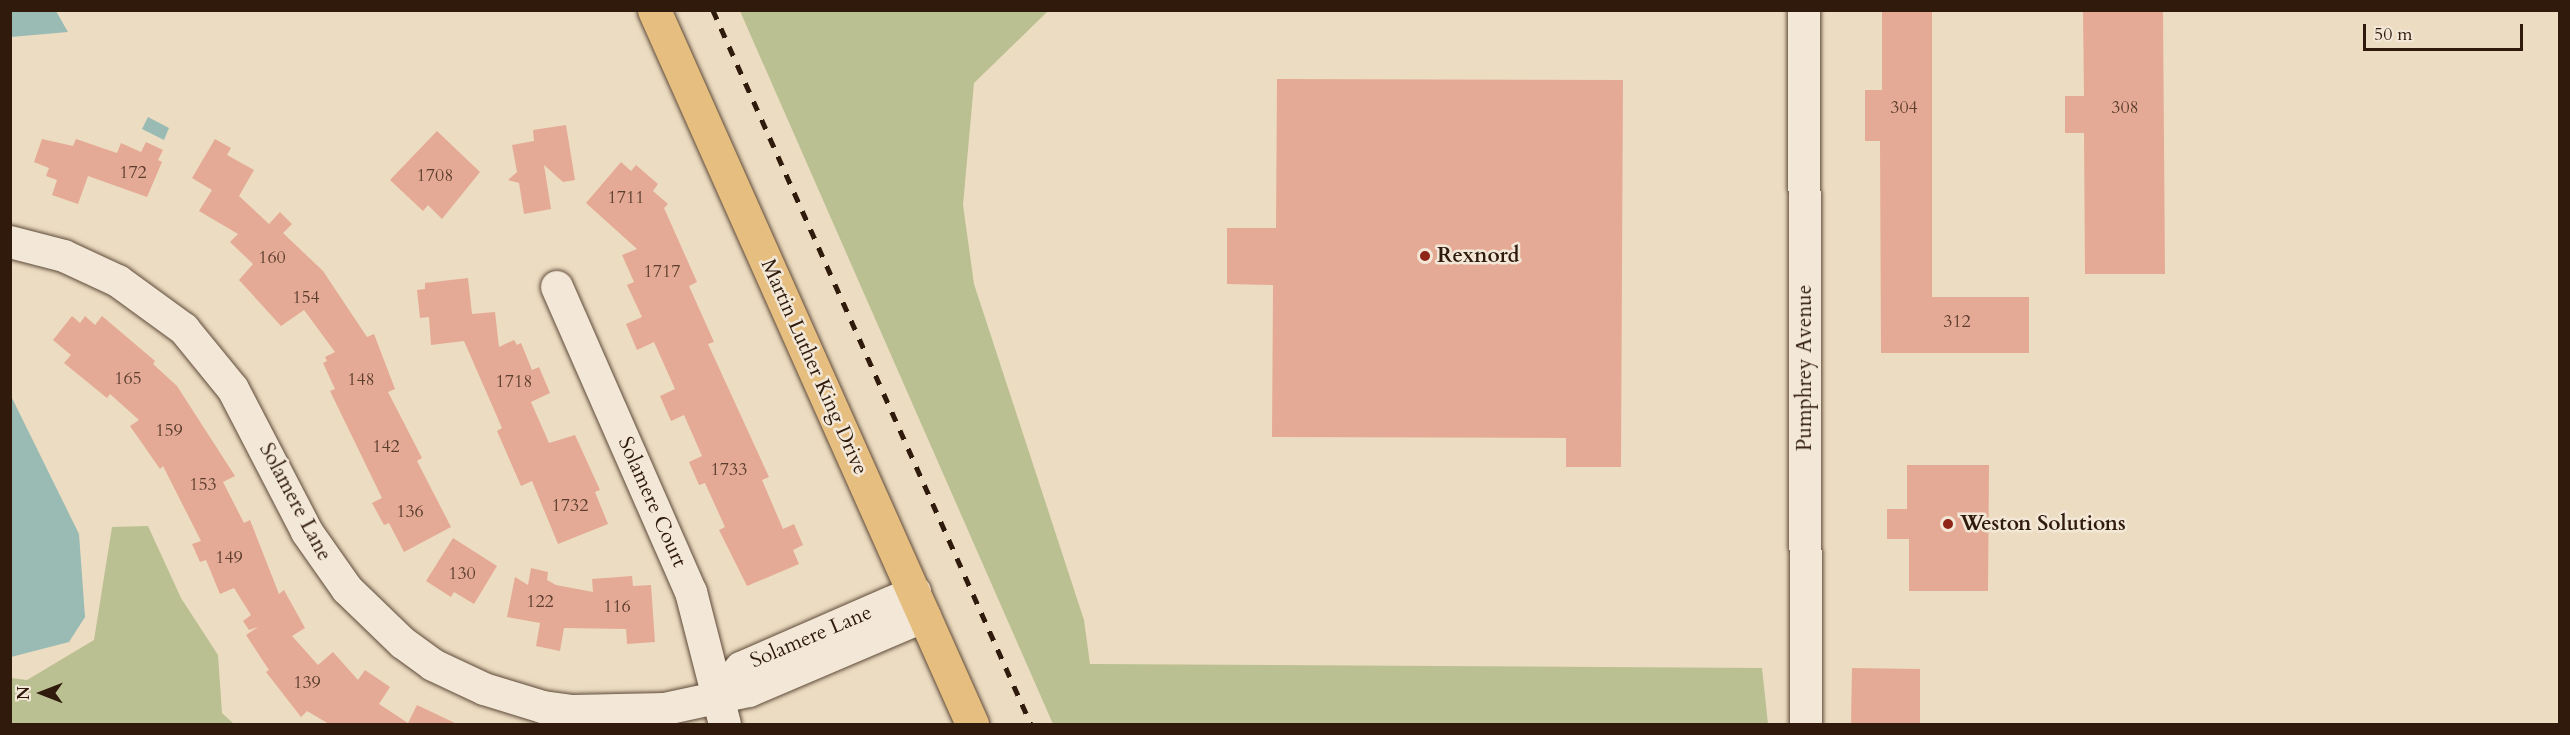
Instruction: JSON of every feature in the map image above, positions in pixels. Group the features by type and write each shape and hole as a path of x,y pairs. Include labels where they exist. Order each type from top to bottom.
{"main road":[{"name":"Martin Luther King Drive","path":"654,10 972,724"}],"street":[{"name":"Pumphrey Avenue","path":"1804,10 1806,724"},
{"name":"Solamere Lane","path":"10,242 64,256 118,281 184,329 233,389 328,565 380,624 433,664 484,689 543,707 573,711 721,710 748,691 920,604"},
{"name":"Solamere Court","path":"557,287 687,582 721,710"}],"green space":[{"path":"740,11 1048,11 974,83 963,205 974,284 1084,620 1090,664 1762,668 1768,724 1053,724"},
{"path":"148,526 181,598 218,655 222,713 234,724 11,724 11,678 27,680 94,640 112,527"}],"water":[{"path":"11,10 56,11 68,32 11,37"},
{"path":"148,117 169,128 164,140 142,129"},
{"path":"10,394 79,534 85,617 69,642 11,657"}],"building":[{"path":"1882,10 1932,10 1932,297 2029,297 2029,353 1881,353 1880,141 1865,141 1865,90 1882,90"},
{"path":"2083,10 2163,10 2165,274 2085,274 2084,133 2065,133 2065,96 2084,96"},
{"name":"Rexnord","path":"1277,79 1623,80 1621,467 1566,467 1566,438 1272,437 1273,285 1227,284 1227,228 1276,228"},
{"path":"566,125 575,180 563,182 544,165 551,209 524,214 519,183 508,180 517,172 512,145 534,141 533,130"},
{"path":"437,131 480,172 442,219 428,205 423,211 390,180"},
{"path":"42,139 73,146 76,139 117,153 121,143 141,152 146,142 163,150 158,160 162,162 147,197 88,176 78,204 52,195 57,180 46,176 49,168 34,162"},
{"path":"215,139 231,148 227,155 254,170 239,196 269,224 280,212 292,224 283,233 323,271 367,337 374,334 395,389 388,392 422,458 417,461 451,527 404,552 389,523 384,525 372,503 382,498 330,391 335,389 323,363 327,361 325,357 335,352 304,310 281,326 239,280 253,264 230,242 238,234 199,211 212,190 192,178"},
{"path":"621,162 631,171 636,165 658,184 653,191 668,204 664,208 697,282 689,286 714,342 708,344 769,477 762,480 783,529 794,524 803,545 793,550 799,564 747,586 719,530 725,527 705,483 699,485 689,462 702,456 684,415 671,421 660,396 675,389 654,342 637,350 626,324 642,317 627,285 634,282 622,255 637,249 586,203"},
{"path":"468,278 472,314 495,312 499,347 514,340 517,345 521,343 532,370 539,367 550,393 531,402 549,443 575,435 600,490 595,492 608,524 558,544 532,481 521,486 497,431 502,428 464,341 431,345 429,317 420,318 417,290 425,289 425,283"},
{"path":"72,316 80,323 85,316 95,325 102,316 155,361 153,364 177,386 235,476 223,482 244,523 250,520 279,594 284,590 305,628 292,636 318,665 333,652 358,680 365,670 390,687 379,704 408,723 417,705 457,724 329,724 307,711 301,717 266,672 269,670 246,635 258,627 249,630 243,621 251,615 234,588 220,594 206,560 200,562 192,544 201,541 163,466 160,469 130,426 139,420 110,394 107,398 64,363 71,355 53,340"},
{"path":"1907,465 1989,465 1988,591 1909,591 1909,539 1887,539 1887,509 1907,509"},
{"path":"453,538 497,566 474,604 454,592 451,597 426,581"},
{"path":"531,568 548,572 547,580 556,585 593,592 592,579 632,576 633,586 651,585 655,642 627,644 626,629 564,628 560,651 536,646 540,623 507,617 515,577 528,585"},
{"path":"1852,668 1920,669 1920,724 1851,724"}],"railway":[{"path":"713,10 1031,724"}],"place":[{"name":"Rexnord","path":"1425,256"},
{"name":"Weston Solutions","path":"1948,524"}]}
